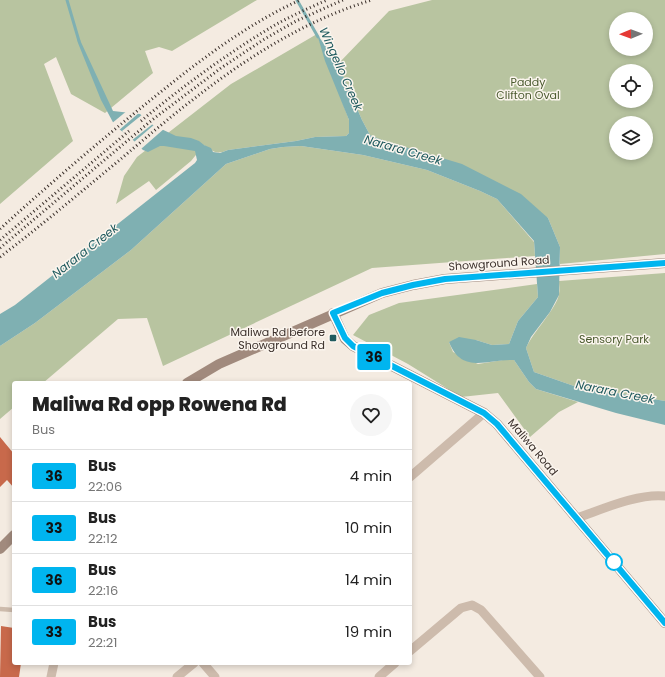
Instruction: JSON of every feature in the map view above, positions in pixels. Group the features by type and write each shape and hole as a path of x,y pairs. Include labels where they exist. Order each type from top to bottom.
{"street":[{"name":"Showground Road","path":"191,381 218,364 333,313 382,293 413,285 445,279 665,263"},
{"name":"Maliwa Road","path":"333,313 345,338 353,346 484,413 497,424 665,623"},
{"path":"412,474 484,413"},
{"path":"577,518 631,500 656,495 665,496"},
{"path":"0,549 12,537"},
{"path":"412,649 461,608 472,605 481,610 540,677"},
{"path":"51,677 54,665"},
{"path":"177,677 192,665"},
{"path":"205,665 215,677"},
{"path":"379,677 393,665"}],"lane":[{"path":"0,609 12,610"}],"green space":[{"path":"0,0 257,0 172,51 159,47 145,51 153,73 105,113 71,94 56,57 44,64 73,141 0,204"},
{"name":"Paddy Clifton Oval","path":"432,0 665,0 665,254 560,264 560,247 548,218 370,135 338,64 389,11"},
{"path":"317,34 349,120 349,133 346,136 315,137 221,152 213,151 204,145 191,161 156,190 149,181 116,204 124,176 137,157 231,84"},
{"path":"301,146 363,155 427,170 480,191 497,199 534,242 535,256 372,268 163,366 147,318 118,319 45,381 12,381 12,409 0,419 0,346 35,323 131,250 226,164 270,149"},
{"name":"Sensory Park","path":"665,273 665,401 574,386 534,372 526,348 557,300 559,281"},
{"path":"537,284 538,297 518,321 509,344 492,345 476,340 449,342 453,352 478,364 503,360 514,360 529,382 536,389 578,402 559,412 530,437 498,393 461,397 408,364 353,335 369,315 399,303"}],"water":[{"name":"Narara Creek","path":"317,34 338,64 370,135 462,164 521,194 548,218 560,247 559,295 550,312 531,337 526,348 534,372 574,386 665,401 665,425 616,413 536,389 529,382 514,360 485,363 468,362 461,359 454,352 449,342 459,337 492,345 509,344 518,321 538,297 534,241 497,199 427,170 363,155 301,146 270,149 226,164 131,250 35,323 0,346 0,314 15,305 197,160 195,151 164,146 160,146 148,152 143,150 115,126 101,100 78,43 77,37 80,40 113,111 140,114 153,125 176,136 191,138 199,141 211,148 213,152 220,153 228,150 315,137 346,136 349,133 349,120 325,61"}],"pier":[{"path":"128,110 140,112 118,131 111,124"},
{"path":"143,114 154,123 131,141 122,131"},
{"path":"155,124 165,128 141,149 134,142"}],"building":[{"path":"0,437 12,452 12,486 7,480 0,487"},
{"path":"1,626 12,628 12,665 21,665 19,677 0,677"}],"waterway":[{"path":"67,0 79,41"},
{"name":"Wingello Creek","path":"297,0 318,37"}],"railway":[{"path":"0,229 52,182 198,62 258,22 300,0"},
{"path":"141,121 223,58 281,22 327,0"},
{"path":"0,248 152,120 221,68 263,40 296,21 343,0"},
{"path":"0,257 62,208 179,110 239,66 270,46 303,28 337,12 372,0"},
{"path":"0,240 129,131"}],"bus line":[{"name":"36","path":"665,263 445,279 382,293 333,313 345,338 353,346 484,413 497,424 665,623"}],"place":[{"name":"Maliwa Rd before Showground Rd","path":"333,338"}]}
